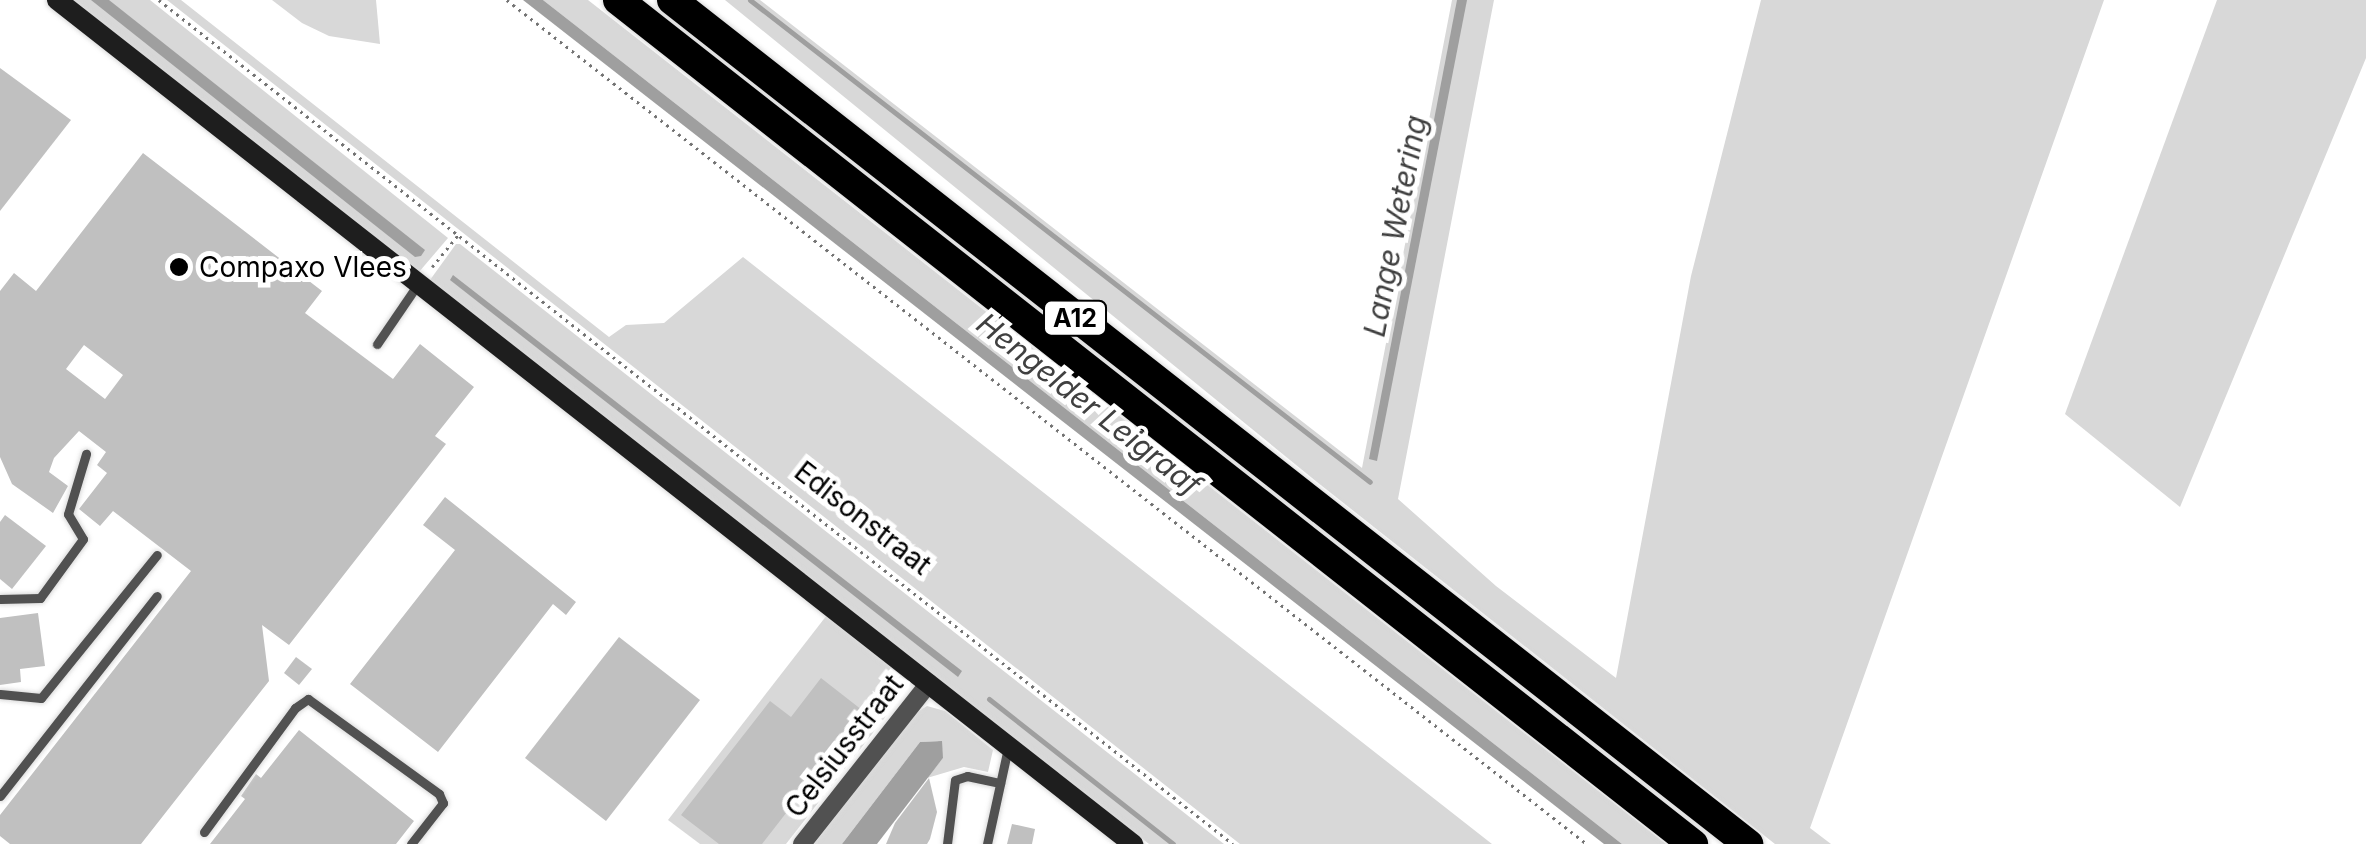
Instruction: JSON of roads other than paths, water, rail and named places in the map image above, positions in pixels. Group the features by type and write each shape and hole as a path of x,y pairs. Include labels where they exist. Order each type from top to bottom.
{"highway":[{"name":"A12","path":"618,0 1693,844"},
{"name":"A12","path":"672,0 1748,844"},
{"name":"A12","path":"704,0 828,126"}],"street":[{"path":"57,0 1133,844"},
{"name":"Celsiusstraat","path":"802,844 929,683"}],"lane":[{"path":"377,344 418,284"},
{"path":"0,599 40,598 82,540 68,514 86,454"},
{"path":"0,694 41,698 157,554"},
{"path":"0,796 157,596"},
{"path":"204,832 295,708 308,699 439,794 442,803 411,844"},
{"path":"988,844 1008,745"},
{"path":"947,844 955,780 966,776 1000,783"}],"waterway":[{"path":"750,0 1370,482"},
{"path":"989,699 1173,844"}],"place":[{"name":"Compaxo Vlees","path":"179,267"}],"water label":[{"name":"Lange Wetering","path":"1395,226"},
{"name":"Hengelder Leigraaf","path":"1089,404"}]}
